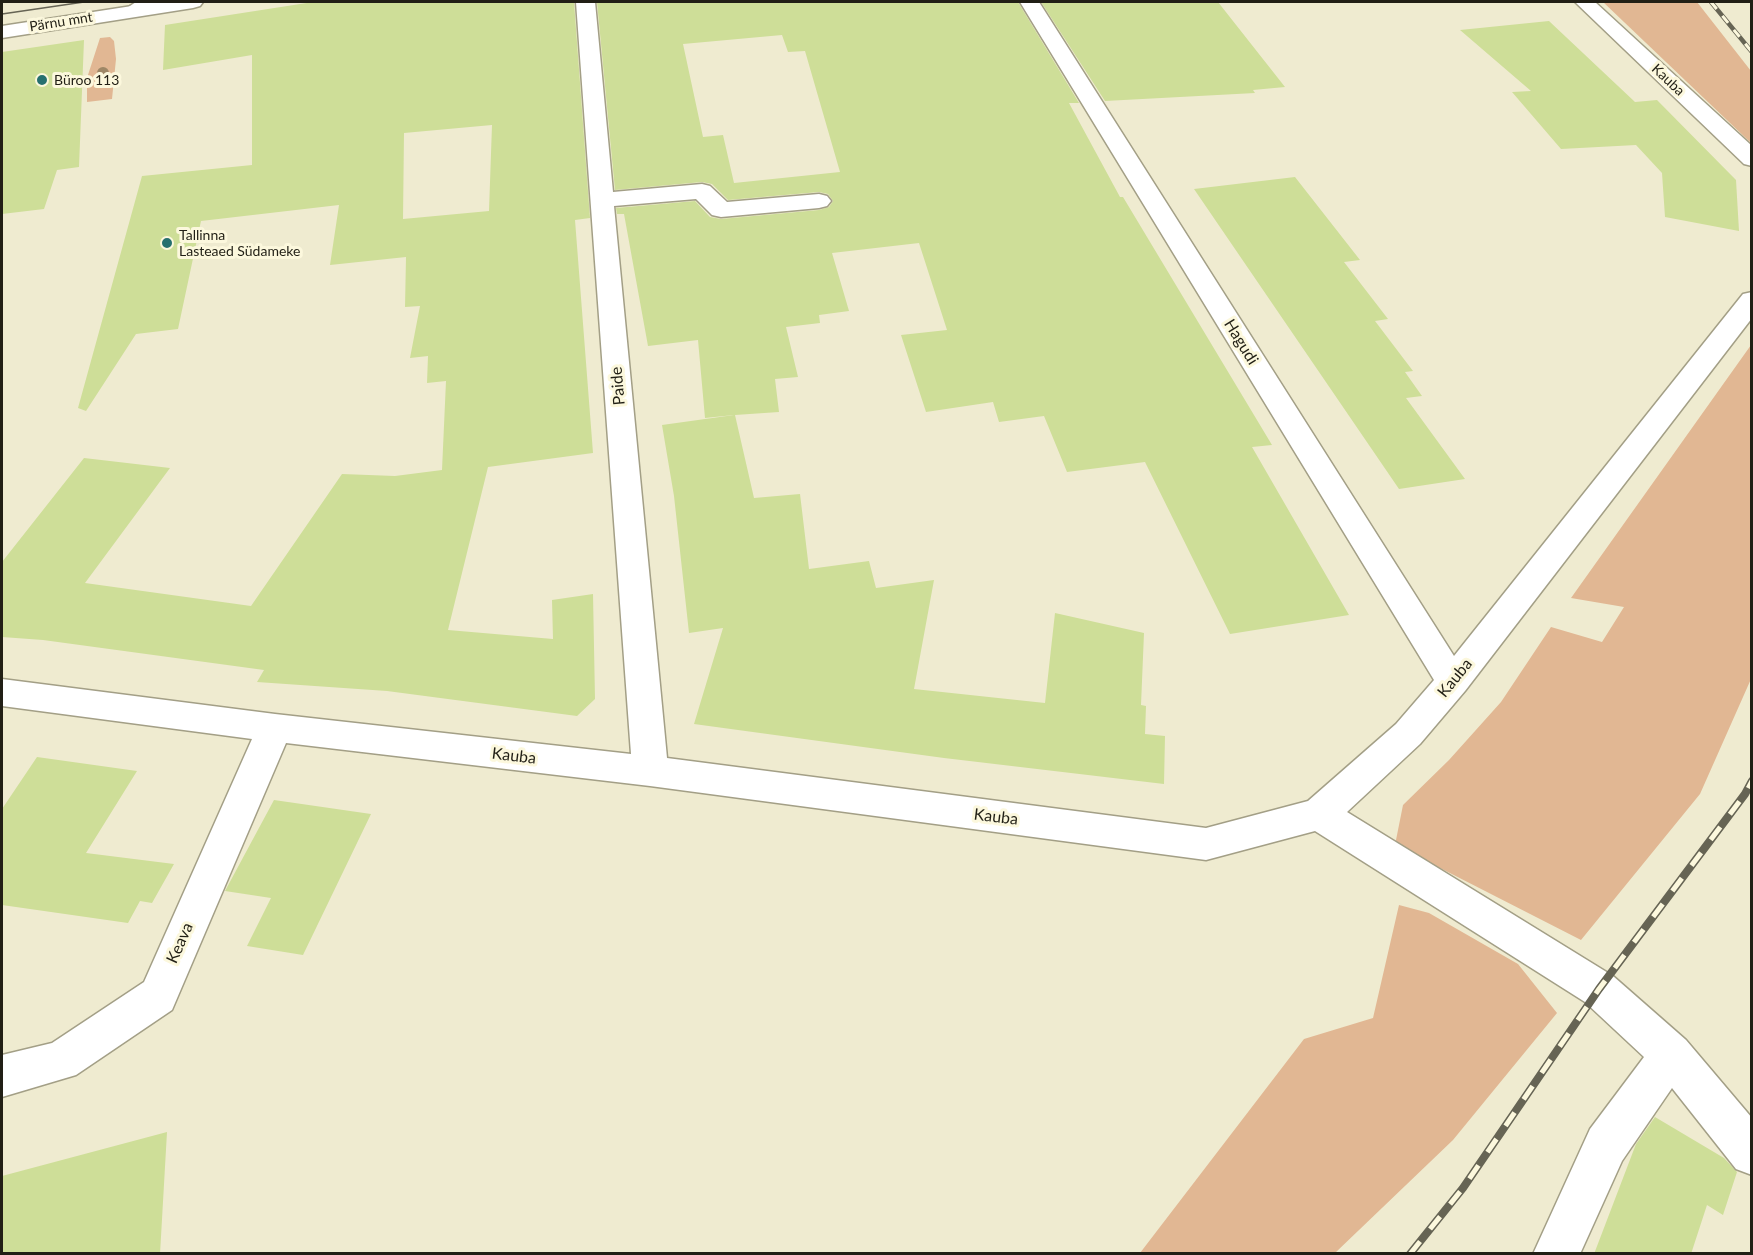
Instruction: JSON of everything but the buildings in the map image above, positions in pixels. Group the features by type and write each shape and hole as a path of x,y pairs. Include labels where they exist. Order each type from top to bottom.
{"street":[{"name":"Pärnu mnt","path":"2,32 142,6 193,2"},
{"name":"Paide","path":"585,2 650,771"},
{"name":"Hagudi","path":"1029,2 1453,682"},
{"name":"Kauba","path":"1584,2 1752,159"},
{"path":"603,200 702,191 721,210 819,201"},
{"name":"Kauba","path":"2,692 275,728 650,771 1206,844 1318,814 1408,734 1453,682 1752,300"},
{"name":"Keava","path":"2,1076 61,1061 158,996 275,728"},
{"path":"1318,814 1599,989 1671,1054 1752,1153"},
{"path":"1556,1254 1606,1145 1671,1054"}],"shaded area":[{"path":"1603,2 1697,2 1751,71 1751,143"},
{"path":"110,37 114,41 116,59 112,99 87,102 87,78 100,38"},
{"path":"1751,345 1751,679 1700,794 1581,940 1395,845 1403,805 1449,760 1501,702 1551,627 1602,642 1624,607 1571,598"},
{"path":"1399,905 1429,913 1518,964 1557,1013 1453,1140 1335,1253 1140,1253 1304,1039 1373,1018"}],"tram line":[{"path":"2,14 84,2"}],"railway":[{"path":"1711,2 1752,52"},
{"path":"1410,1254 1463,1188 1599,989 1745,794 1752,781"}],"place":[{"name":"Büroo 113","path":"42,80"},
{"name":"Tallinna Lasteaed Südameke","path":"167,243"}]}
